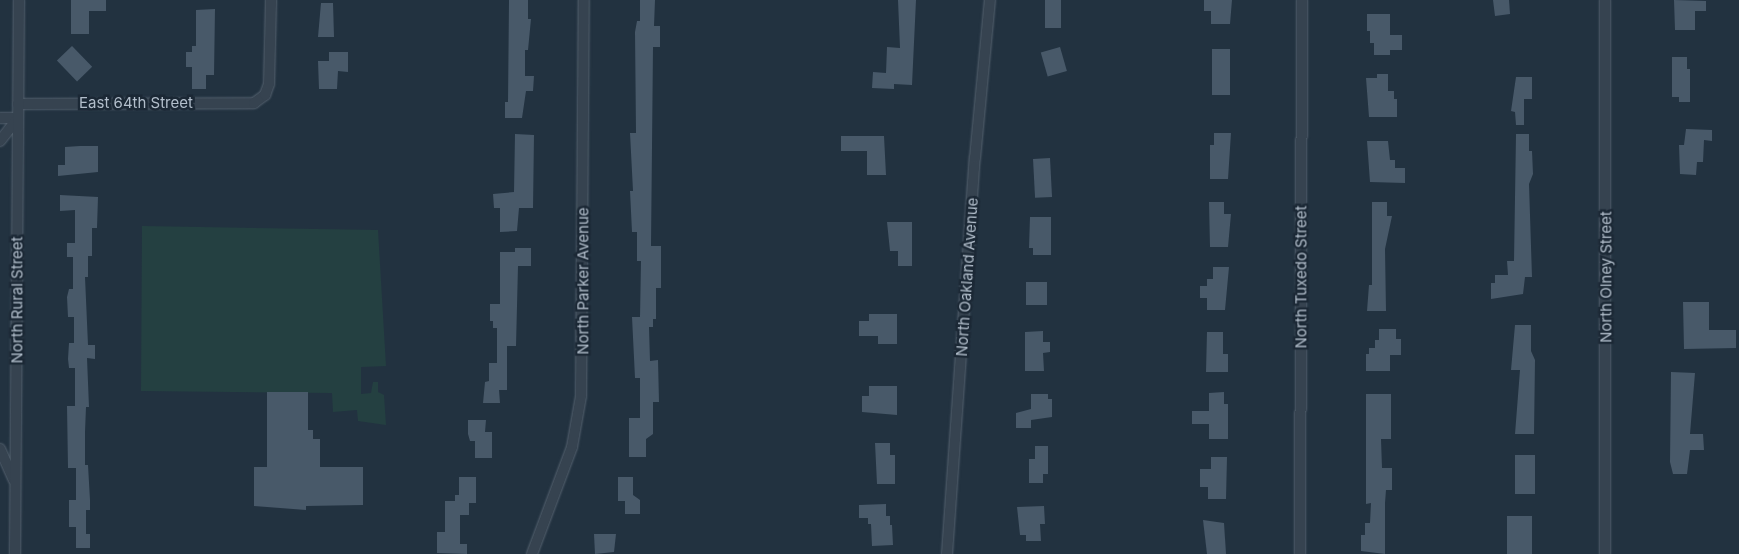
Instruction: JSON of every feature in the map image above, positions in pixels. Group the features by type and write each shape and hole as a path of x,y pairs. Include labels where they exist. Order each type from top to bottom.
{"street":[{"name":"North Rural Street","path":"15,554 19,0"},
{"name":"East 64th Street","path":"18,104 254,103 266,95 269,84 271,0"},
{"name":"North Parker Avenue","path":"532,554 572,448 581,402 584,0"},
{"name":"North Oakland Avenue","path":"947,554 975,158 990,0"},
{"name":"North Tuxedo Street","path":"1300,554 1302,0"},
{"name":"North Olney Street","path":"1605,0 1605,554"},
{"path":"0,118 18,118"},
{"path":"0,141 18,118"},
{"name":"North Rural Street","path":"0,449 15,483"}],"green space":[{"path":"142,226 378,230 386,366 361,367 361,394 371,393 373,382 378,382 378,392 384,395 386,425 358,421 357,410 333,412 332,393 141,391"}],"building":[{"path":"71,0 106,0 106,11 89,11 89,34 71,34"},
{"path":"509,0 528,0 528,19 531,19 528,50 525,50 525,76 534,76 533,91 526,91 522,118 505,118 505,102 508,102"},
{"path":"640,0 655,0 654,26 660,26 660,47 653,47 651,246 661,246 661,288 656,288 656,319 653,319 653,327 649,327 650,361 658,360 659,402 653,402 653,434 646,439 646,457 629,457 629,418 640,418 640,378 635,378 632,317 640,317 641,261 637,261 637,232 632,232 630,191 633,191 630,133 636,133 635,32 637,21 640,21"},
{"path":"898,0 916,0 912,85 894,84 894,89 872,88 873,72 886,73 887,47 900,48"},
{"path":"1045,0 1061,0 1061,28 1045,28"},
{"path":"1204,0 1232,0 1230,24 1211,24 1211,11 1204,11"},
{"path":"1493,0 1509,0 1510,14 1495,16"},
{"path":"1674,0 1706,1 1706,11 1695,11 1695,30 1675,30"},
{"path":"321,3 333,3 334,37 318,37"},
{"path":"215,9 214,75 206,75 206,89 192,89 192,67 186,67 186,52 192,52 192,46 196,46 196,10"},
{"path":"1367,14 1390,14 1390,35 1402,35 1402,50 1390,50 1390,55 1374,55 1374,43 1370,43 1370,31 1367,31"},
{"path":"72,46 92,67 77,81 57,61"},
{"path":"1060,47 1067,71 1048,77 1041,53"},
{"path":"1212,49 1230,49 1230,95 1212,95"},
{"path":"329,52 348,52 348,72 338,71 337,89 319,89 318,61 329,61"},
{"path":"1672,57 1687,57 1687,69 1690,69 1690,102 1679,102 1679,97 1672,97"},
{"path":"1377,74 1388,74 1388,91 1394,91 1394,99 1397,99 1397,117 1369,117 1366,78 1377,78"},
{"path":"1516,77 1532,77 1532,99 1524,99 1524,125 1516,125 1515,112 1511,111"},
{"path":"1686,129 1712,130 1712,141 1704,140 1703,162 1697,162 1696,175 1680,174 1679,145 1684,145"},
{"path":"1214,133 1231,133 1228,179 1210,179 1210,145 1214,145"},
{"path":"515,134 534,135 533,208 519,208 517,231 500,232 500,208 494,208 493,194 514,192"},
{"path":"1516,134 1529,134 1529,151 1532,151 1533,174 1529,184 1532,277 1525,277 1523,294 1491,299 1491,283 1495,283 1495,275 1508,275 1507,261 1514,261"},
{"path":"841,136 884,136 886,175 867,175 867,151 841,151"},
{"path":"1367,141 1388,141 1390,160 1395,160 1395,168 1405,168 1405,183 1370,182"},
{"path":"98,146 98,172 58,176 58,165 65,165 65,147"},
{"path":"1050,158 1052,197 1035,198 1033,159"},
{"path":"60,195 98,197 97,228 92,228 92,256 88,256 88,277 85,277 88,345 95,345 95,359 87,358 89,407 86,407 85,432 85,465 88,465 90,500 90,510 86,510 86,534 90,534 90,548 76,548 76,527 69,527 69,500 76,500 76,468 68,468 67,406 75,406 75,368 69,368 68,359 69,343 74,343 74,317 68,317 67,297 69,289 73,289 73,257 67,257 67,243 75,243 75,210 60,211"},
{"path":"1209,202 1224,202 1224,214 1231,214 1228,247 1210,247"},
{"path":"1372,202 1387,202 1387,216 1392,216 1385,249 1386,311 1367,311 1369,285 1372,285"},
{"path":"1030,217 1051,217 1051,255 1033,255 1033,248 1029,248"},
{"path":"887,222 912,222 912,266 898,266 898,251 890,251"},
{"path":"515,248 531,248 531,266 518,266 516,346 507,346 507,390 499,390 500,403 483,403 485,382 489,381 489,363 497,363 497,328 493,328 493,321 490,321 490,304 500,304 500,252 515,252"},
{"path":"1213,267 1229,267 1225,310 1207,310 1207,298 1200,298 1200,286 1207,286 1207,279 1213,279"},
{"path":"1026,282 1047,282 1047,305 1026,305"},
{"path":"1683,302 1709,302 1709,330 1736,330 1736,348 1684,349"},
{"path":"869,314 897,314 897,344 878,344 878,336 859,336 859,321 869,321"},
{"path":"1515,325 1531,325 1531,351 1535,360 1534,434 1515,434 1520,370 1511,370"},
{"path":"1379,329 1396,329 1396,339 1401,339 1401,355 1390,355 1390,371 1366,371 1366,354 1369,354 1369,348 1375,348 1375,340 1379,340"},
{"path":"1043,331 1043,342 1050,342 1050,352 1043,353 1044,371 1025,371 1025,332"},
{"path":"1207,332 1223,332 1223,354 1228,354 1228,372 1206,372"},
{"path":"1671,372 1695,373 1690,434 1703,434 1704,450 1690,450 1687,474 1673,474 1670,462"},
{"path":"869,386 897,386 897,415 862,412 862,396 869,396"},
{"path":"267,392 308,392 308,430 313,430 313,439 320,439 320,467 363,467 363,505 306,506 306,510 254,506 254,467 267,467"},
{"path":"1224,392 1224,404 1228,404 1228,439 1209,439 1209,424 1192,424 1192,411 1209,411 1209,393"},
{"path":"1031,394 1048,394 1048,399 1052,399 1052,417 1031,420 1031,428 1016,428 1016,413 1031,409"},
{"path":"1366,394 1391,394 1391,439 1381,439 1382,468 1392,468 1392,490 1386,490 1385,554 1361,551 1361,535 1365,535 1365,523 1370,523 1371,503 1366,504"},
{"path":"468,420 486,420 485,432 492,432 492,458 475,458 475,441 470,441"},
{"path":"875,443 890,443 890,455 895,455 895,484 877,484"},
{"path":"1035,446 1048,446 1048,474 1043,474 1043,483 1029,483 1029,459 1035,459"},
{"path":"1515,455 1535,455 1535,494 1515,494"},
{"path":"1211,457 1227,457 1226,499 1208,499 1208,487 1200,487 1200,469 1211,469"},
{"path":"459,477 476,477 476,503 469,503 469,515 460,515 460,544 467,544 467,554 437,553 437,532 445,532 445,501 455,501 455,495 459,495"},
{"path":"618,477 633,477 633,495 640,500 640,514 625,514 625,501 618,501"},
{"path":"886,504 886,516 890,516 890,525 892,525 893,545 872,546 871,524 868,524 868,518 859,518 859,505"},
{"path":"1044,506 1045,524 1040,524 1041,541 1026,541 1026,535 1020,535 1017,507"},
{"path":"1507,516 1532,516 1532,554 1507,554"},
{"path":"1203,520 1224,523 1226,554 1207,554"},
{"path":"594,534 616,534 614,552 595,554"}]}
